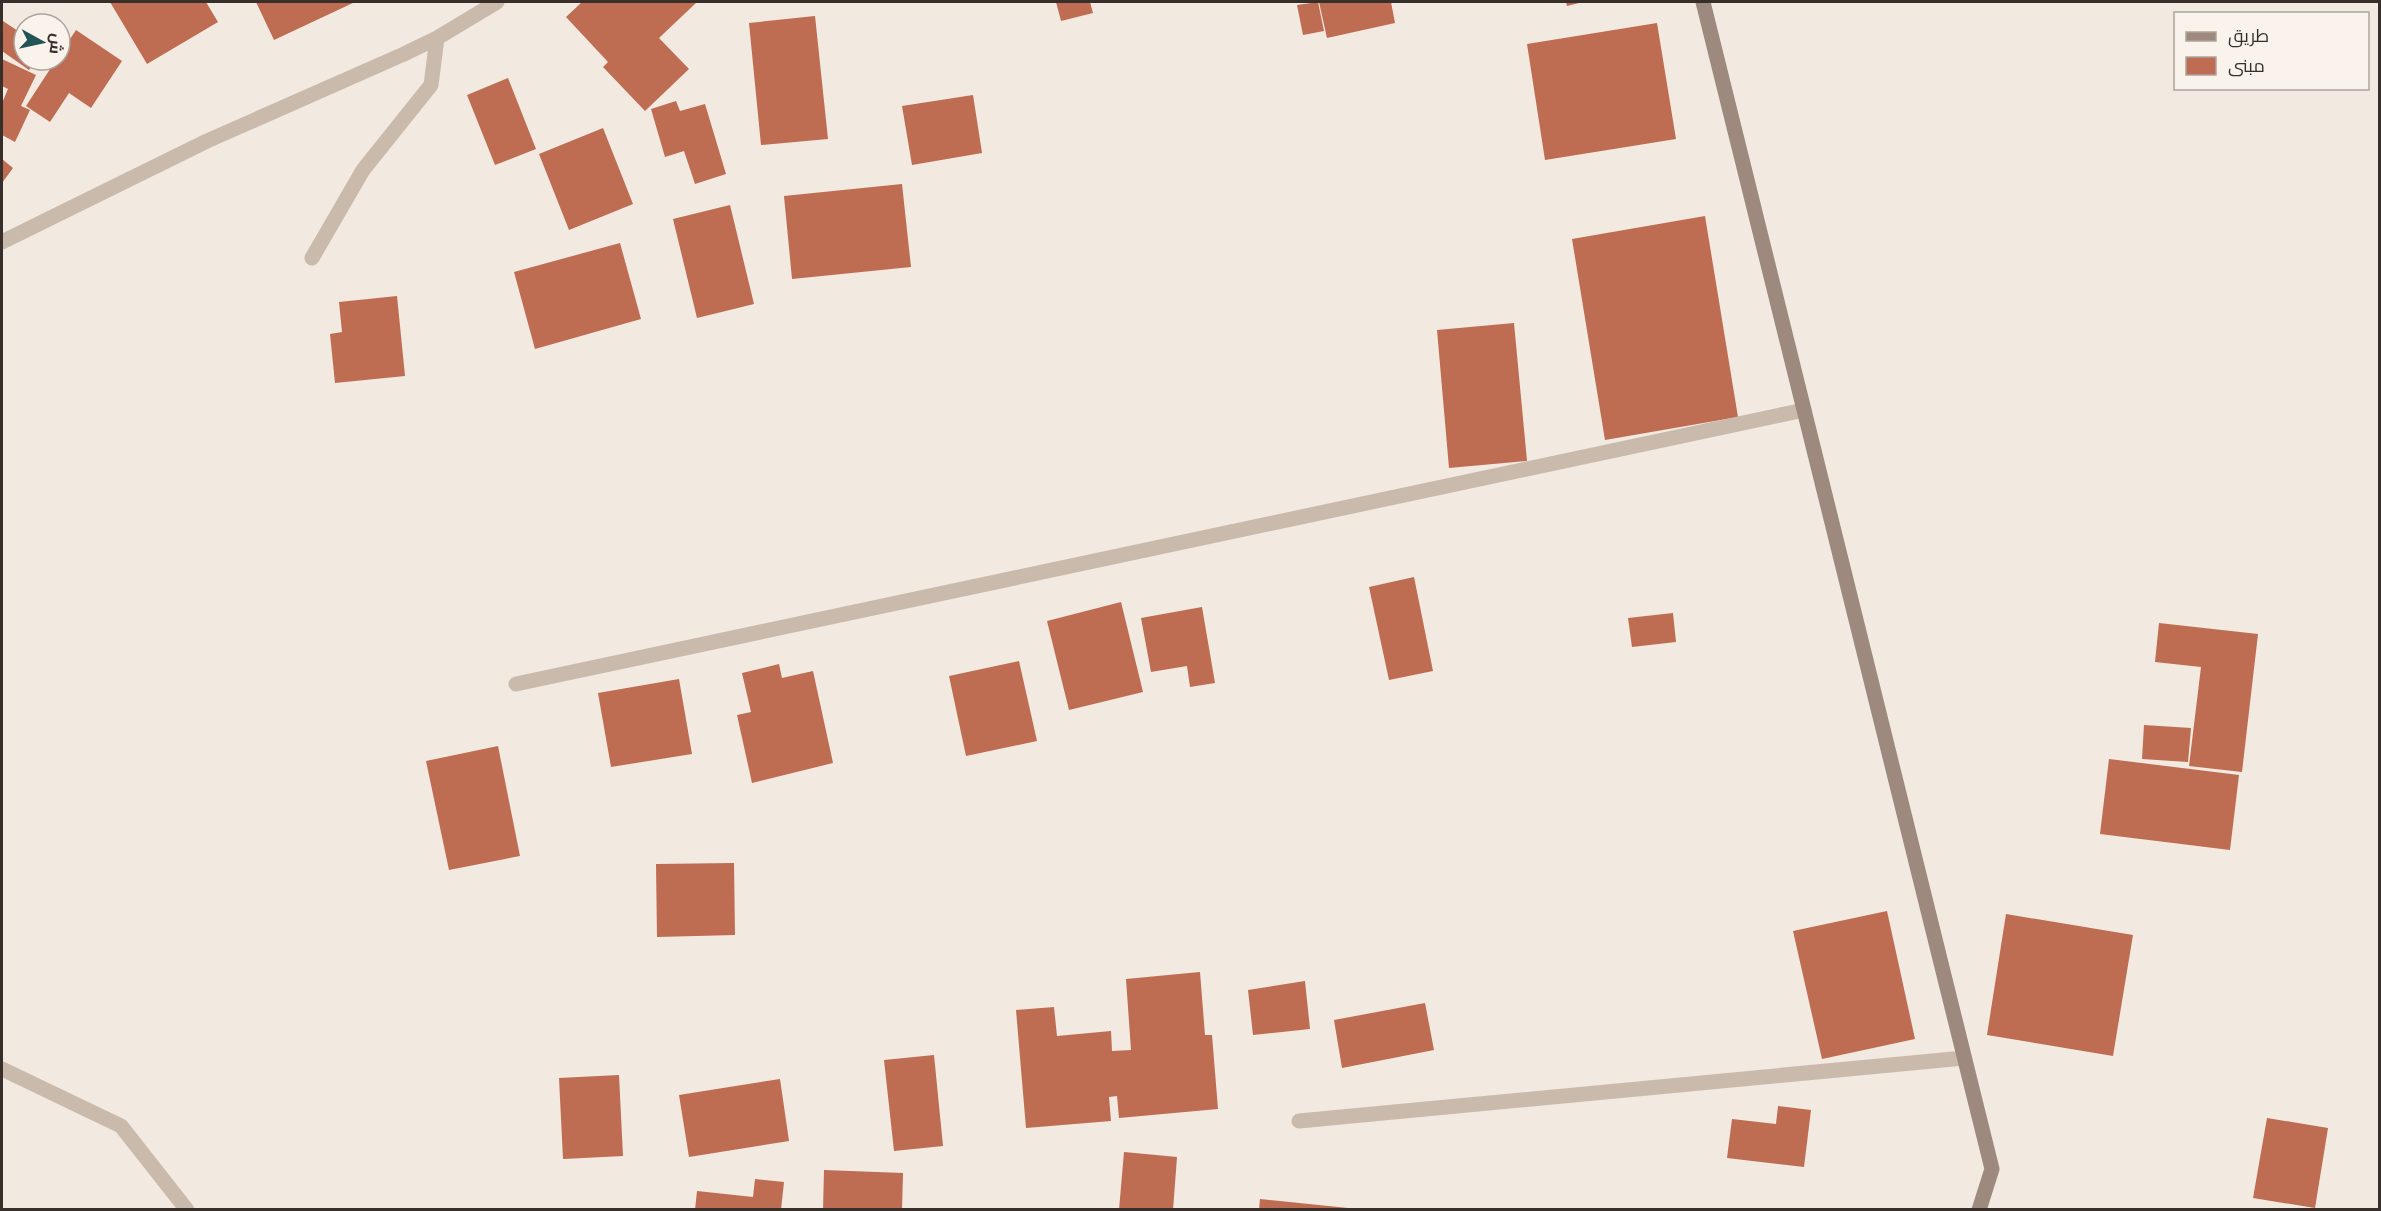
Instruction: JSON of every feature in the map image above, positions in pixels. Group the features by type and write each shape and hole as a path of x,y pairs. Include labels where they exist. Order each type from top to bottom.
{"main road":[{"path":"1703,2 1992,1169 1979,1209"}],"street":[{"path":"2,242 207,141 437,38 497,2"},
{"path":"312,258 363,170 431,85 437,38"},
{"path":"516,684 1804,410"},
{"path":"1299,1121 1964,1059"},
{"path":"2,1069 121,1126 187,1209"}],"building":[{"path":"110,2 206,2 218,22 147,64"},
{"path":"256,2 355,2 274,40"},
{"path":"582,2 697,2 659,38 689,69 645,111 603,67 608,62 566,17"},
{"path":"1056,2 1090,2 1093,13 1061,21"},
{"path":"1318,2 1324,31 1303,35 1297,5"},
{"path":"1319,2 1391,2 1395,23 1327,38"},
{"path":"1566,2 1583,2 1567,6"},
{"path":"815,16 828,139 761,145 749,23"},
{"path":"3,21 12,27 12,58 2,51"},
{"path":"1657,23 1676,139 1545,160 1527,44"},
{"path":"76,30 122,61 91,108 69,93 50,122 26,106 48,72 72,72 72,36"},
{"path":"2,59 12,64 12,72 30,72 36,75 21,106 30,110 15,142 2,135 2,103 8,89 2,86"},
{"path":"508,78 536,149 495,165 467,95"},
{"path":"973,95 982,153 912,165 902,106"},
{"path":"676,101 680,111 705,104 726,174 695,184 684,151 665,157 651,109"},
{"path":"603,128 633,204 569,230 539,154"},
{"path":"2,159 13,168 2,183"},
{"path":"902,184 911,267 792,279 784,196"},
{"path":"730,205 754,304 697,318 673,219"},
{"path":"1705,216 1738,417 1605,440 1572,239"},
{"path":"620,243 641,319 535,349 514,272"},
{"path":"397,296 405,376 335,383 330,334 342,332 339,302"},
{"path":"1514,323 1527,461 1449,468 1437,330"},
{"path":"1414,577 1433,671 1389,680 1369,587"},
{"path":"1121,602 1143,692 1069,710 1047,621"},
{"path":"1202,607 1215,683 1190,687 1187,666 1151,672 1141,618"},
{"path":"1673,613 1676,642 1632,647 1628,618"},
{"path":"2159,623 2258,634 2242,772 2189,766 2201,667 2155,662"},
{"path":"1019,661 1037,741 966,756 949,676"},
{"path":"779,664 782,678 813,671 833,763 752,783 737,715 751,712 742,673"},
{"path":"679,679 692,754 611,767 598,693"},
{"path":"2144,725 2191,728 2188,762 2142,759"},
{"path":"498,746 520,856 449,870 426,761"},
{"path":"2109,759 2239,775 2230,850 2100,834"},
{"path":"734,863 735,935 657,937 656,864"},
{"path":"1887,911 1915,1039 1822,1059 1793,931"},
{"path":"2006,914 2133,935 2113,1056 1987,1035"},
{"path":"1200,972 1205,1035 1212,1035 1218,1109 1119,1118 1117,1096 1109,1097 1111,1121 1026,1128 1016,1010 1054,1007 1057,1036 1111,1031 1112,1051 1131,1050 1126,979"},
{"path":"1305,981 1310,1029 1253,1035 1248,990"},
{"path":"1425,1003 1434,1050 1342,1068 1334,1020"},
{"path":"934,1055 943,1146 894,1151 884,1060"},
{"path":"619,1075 623,1156 563,1159 559,1078"},
{"path":"780,1079 789,1141 689,1157 679,1095"},
{"path":"1778,1106 1811,1110 1804,1167 1727,1158 1732,1119 1776,1124"},
{"path":"2267,1118 2328,1128 2315,1208 2253,1198"},
{"path":"1124,1152 1177,1157 1173,1210 1119,1210"},
{"path":"824,1170 903,1173 902,1210 823,1210"},
{"path":"755,1179 784,1182 781,1210 695,1210 697,1191 753,1197"},
{"path":"1260,1199 1348,1208 1348,1210 1259,1210"}]}
